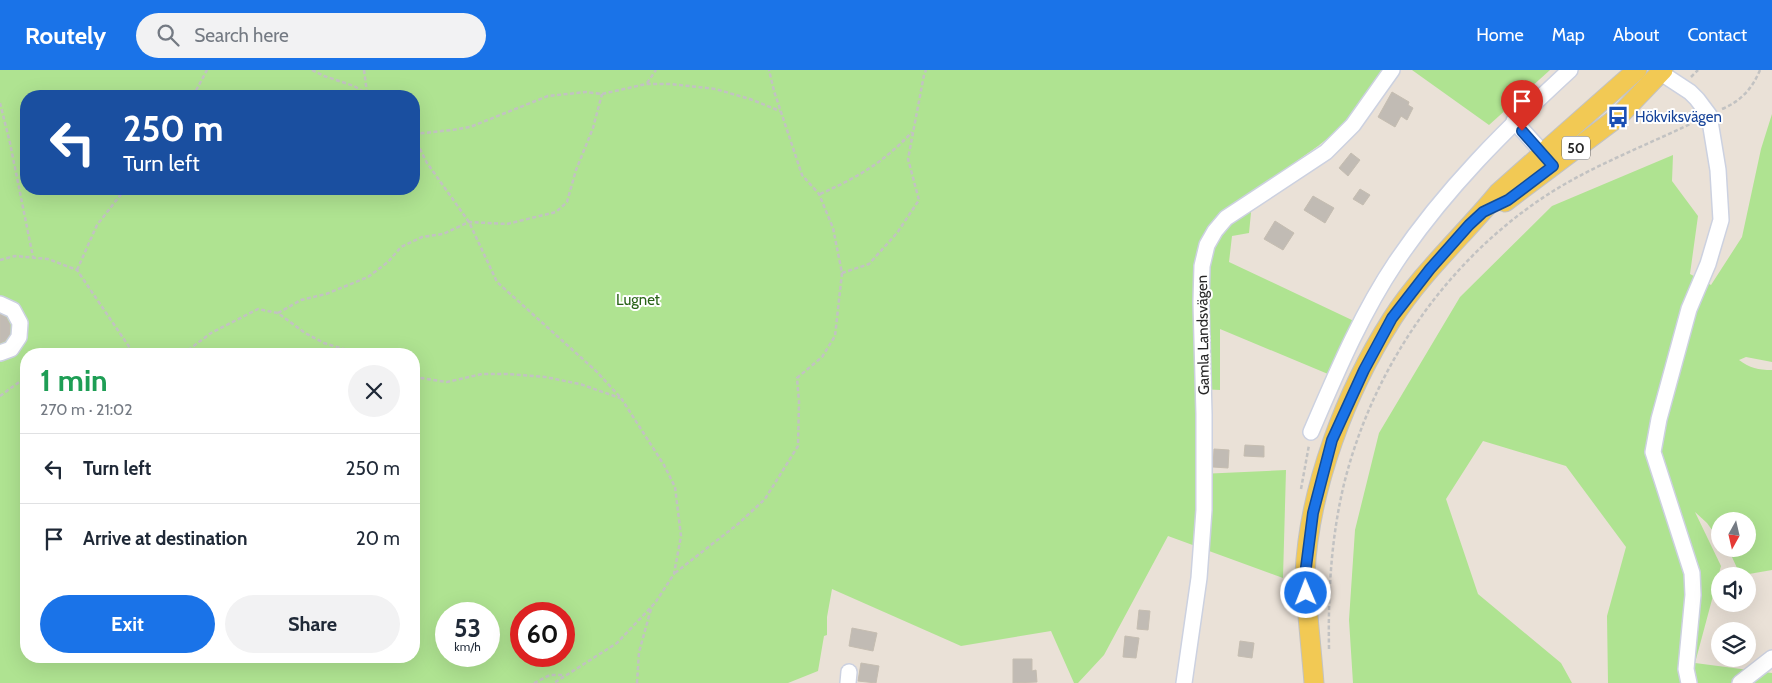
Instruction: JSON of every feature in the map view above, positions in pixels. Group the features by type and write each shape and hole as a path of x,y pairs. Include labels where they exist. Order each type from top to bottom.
{"main road":[{"name":"50","path":"1314,683 1305,575 1313,513 1332,440 1364,370 1392,318 1430,269 1469,225 1483,212 1508,200 1637,70"},
{"name":"50","path":"1549,160 1618,116 1660,71"}],"street":[{"name":"Gamla Landsvägen","path":"1184,683 1199,578 1204,510 1201,302 1202,266 1208,245 1215,231 1226,218 1326,152 1342,137 1392,70"},
{"path":"1311,432 1352,340 1396,262 1429,217 1475,161 1514,121 1570,70"},
{"path":"1660,71 1697,98 1709,115 1718,170 1721,220 1708,264 1689,309 1659,420 1653,452 1692,573 1693,596 1686,669 1689,683"},
{"path":"1514,121 1549,160"},
{"path":"0,304 14,310 20,323 20,337 11,349 0,353"},
{"path":"1740,683 1772,658"}],"path":[{"path":"195,90 207,70"},
{"path":"312,70 360,90"},
{"path":"364,70 366,90"},
{"path":"646,84 656,70"},
{"path":"554,683 618,643 651,607 674,574 738,524 765,499 798,446 799,402 797,378 822,357 835,336 842,273 833,228 819,194 802,175 780,111 769,70"},
{"path":"842,273 869,264 897,233 919,200 908,159 926,70"},
{"path":"1329,657 1328,624 1332,555 1343,485 1353,450 1373,400 1406,337 1452,278 1494,236 1531,206 1566,183 1738,101 1748,92 1760,70"},
{"path":"420,134 470,127 548,96 586,92 602,94 646,84 671,84 715,89 750,99 780,111"},
{"path":"278,313 301,300 326,294 368,277 388,262 400,247 422,238 443,234 469,222 507,224 556,212 567,202 576,170 594,128 602,94"},
{"path":"0,102 20,190"},
{"path":"819,194 858,176 879,162 913,131"},
{"path":"420,148 427,164 469,222 497,282 596,372 621,398 664,465 675,487 680,536 674,574"},
{"path":"21,195 34,257"},
{"path":"77,270 97,225 120,195"},
{"path":"0,260 15,256 34,257 48,259 77,270 130,348"},
{"path":"191,348 211,333 258,309 278,313 305,333 324,343 340,348"},
{"path":"420,378 447,382 482,374 545,377 580,384 621,398"},
{"path":"0,396 20,381"},
{"path":"637,683 639,652 651,607"},
{"path":"534,683 550,675 565,675"}],"green space":[{"name":"Lugnet","path":"0,70 1382,70 1342,127 1253,192 1249,233 1232,236 1229,262 1354,321 1328,374 1220,329 1220,390 1201,389 1200,474 1286,470 1283,578 1168,536 1104,655 1078,683 1074,683 1051,631 961,646 832,589 827,617 827,635 824,636 818,671 788,683 0,683"},
{"path":"1412,70 1550,70 1489,125"},
{"path":"1772,114 1772,362 1746,357 1739,360 1754,368 1772,370 1772,570 1756,573 1756,567 1737,567 1732,558 1756,558 1756,512 1711,512 1711,529 1695,512 1711,545 1711,558 1717,558 1721,566 1711,567 1711,603 1695,663 1711,665 1711,667 1772,673 1772,683 1608,683 1607,616 1626,547 1566,466 1483,441 1446,499 1478,594 1561,663 1572,683 1353,683 1349,620 1355,530 1379,433 1460,297 1552,206 1673,155 1672,181 1698,216 1690,274 1711,285 1742,237 1761,149"}],"building":[{"path":"1392,92 1409,102 1408,105 1413,108 1407,120 1401,116 1395,127 1378,117"},
{"path":"1351,153 1360,160 1348,176 1339,168"},
{"path":"1360,189 1370,195 1363,205 1353,199"},
{"path":"1313,196 1334,208 1325,223 1304,210"},
{"path":"1275,221 1294,233 1283,250 1264,239"},
{"path":"0,314 6,317 10,325 10,334 5,341 0,343"},
{"path":"1245,445 1264,446 1264,457 1244,456"},
{"path":"1214,449 1229,450 1228,468 1213,467"},
{"path":"1139,610 1150,611 1148,630 1137,629"},
{"path":"852,628 877,633 873,651 849,646"},
{"path":"1125,636 1139,638 1136,658 1123,657"},
{"path":"1240,641 1254,643 1252,658 1238,656"},
{"path":"1013,659 1032,659 1032,671 1036,670 1037,682 1013,683"},
{"path":"861,663 879,666 876,683 858,681"}],"place":[{"name":"Hökviksvägen","path":"1618,117"}],"route":[{"path":"1306,593 1305,575 1313,513 1332,440 1364,370 1392,318 1430,269 1469,225 1483,212 1508,200 1553,166 1522,131"}]}
